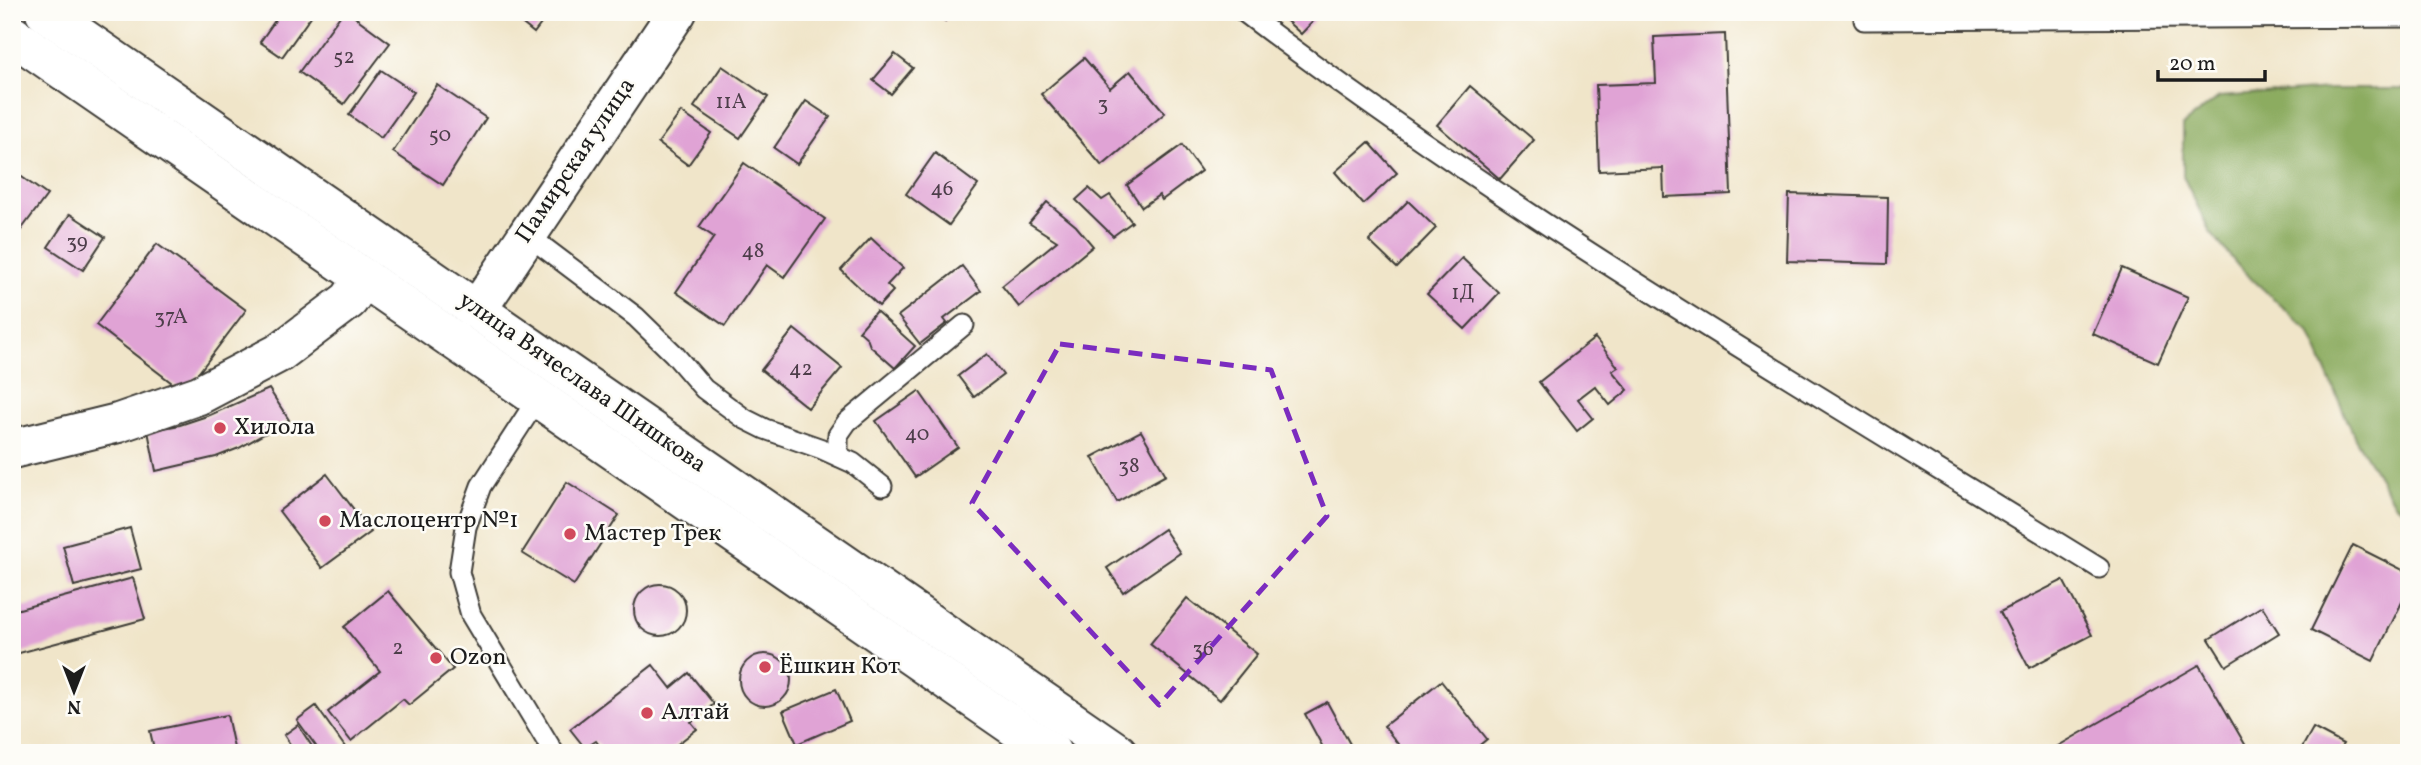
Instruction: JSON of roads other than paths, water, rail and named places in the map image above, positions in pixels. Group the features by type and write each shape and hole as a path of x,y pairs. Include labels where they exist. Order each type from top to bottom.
{"main road":[{"name":"улица Вячеслава Шишкова","path":"45,12 1118,753"},
{"name":"Памирская улица","path":"477,310 677,12"},
{"name":"улица Вячеслава Шишкова","path":"12,35 1052,753"},
{"path":"12,449 118,423 199,395 279,353 349,300 364,278"}],"lane":[{"path":"1244,12 1327,76 1581,247 2099,568"},
{"path":"1864,20 2409,17"},
{"path":"526,234 636,317 674,354 704,389 736,412 773,432 838,456 864,470 882,486"},
{"path":"838,456 838,435 847,422 964,325"},
{"path":"538,398 481,486 466,527 459,572 471,615 554,753"}],"place":[{"name":"Хилола","path":"220,428"},
{"name":"Маслоцентр №1","path":"325,521"},
{"name":"Мастер Трек","path":"570,534"},
{"name":"Ozon","path":"436,658"},
{"name":"Ёшкин Кот","path":"765,667"},
{"name":"Алтай","path":"647,713"}]}
